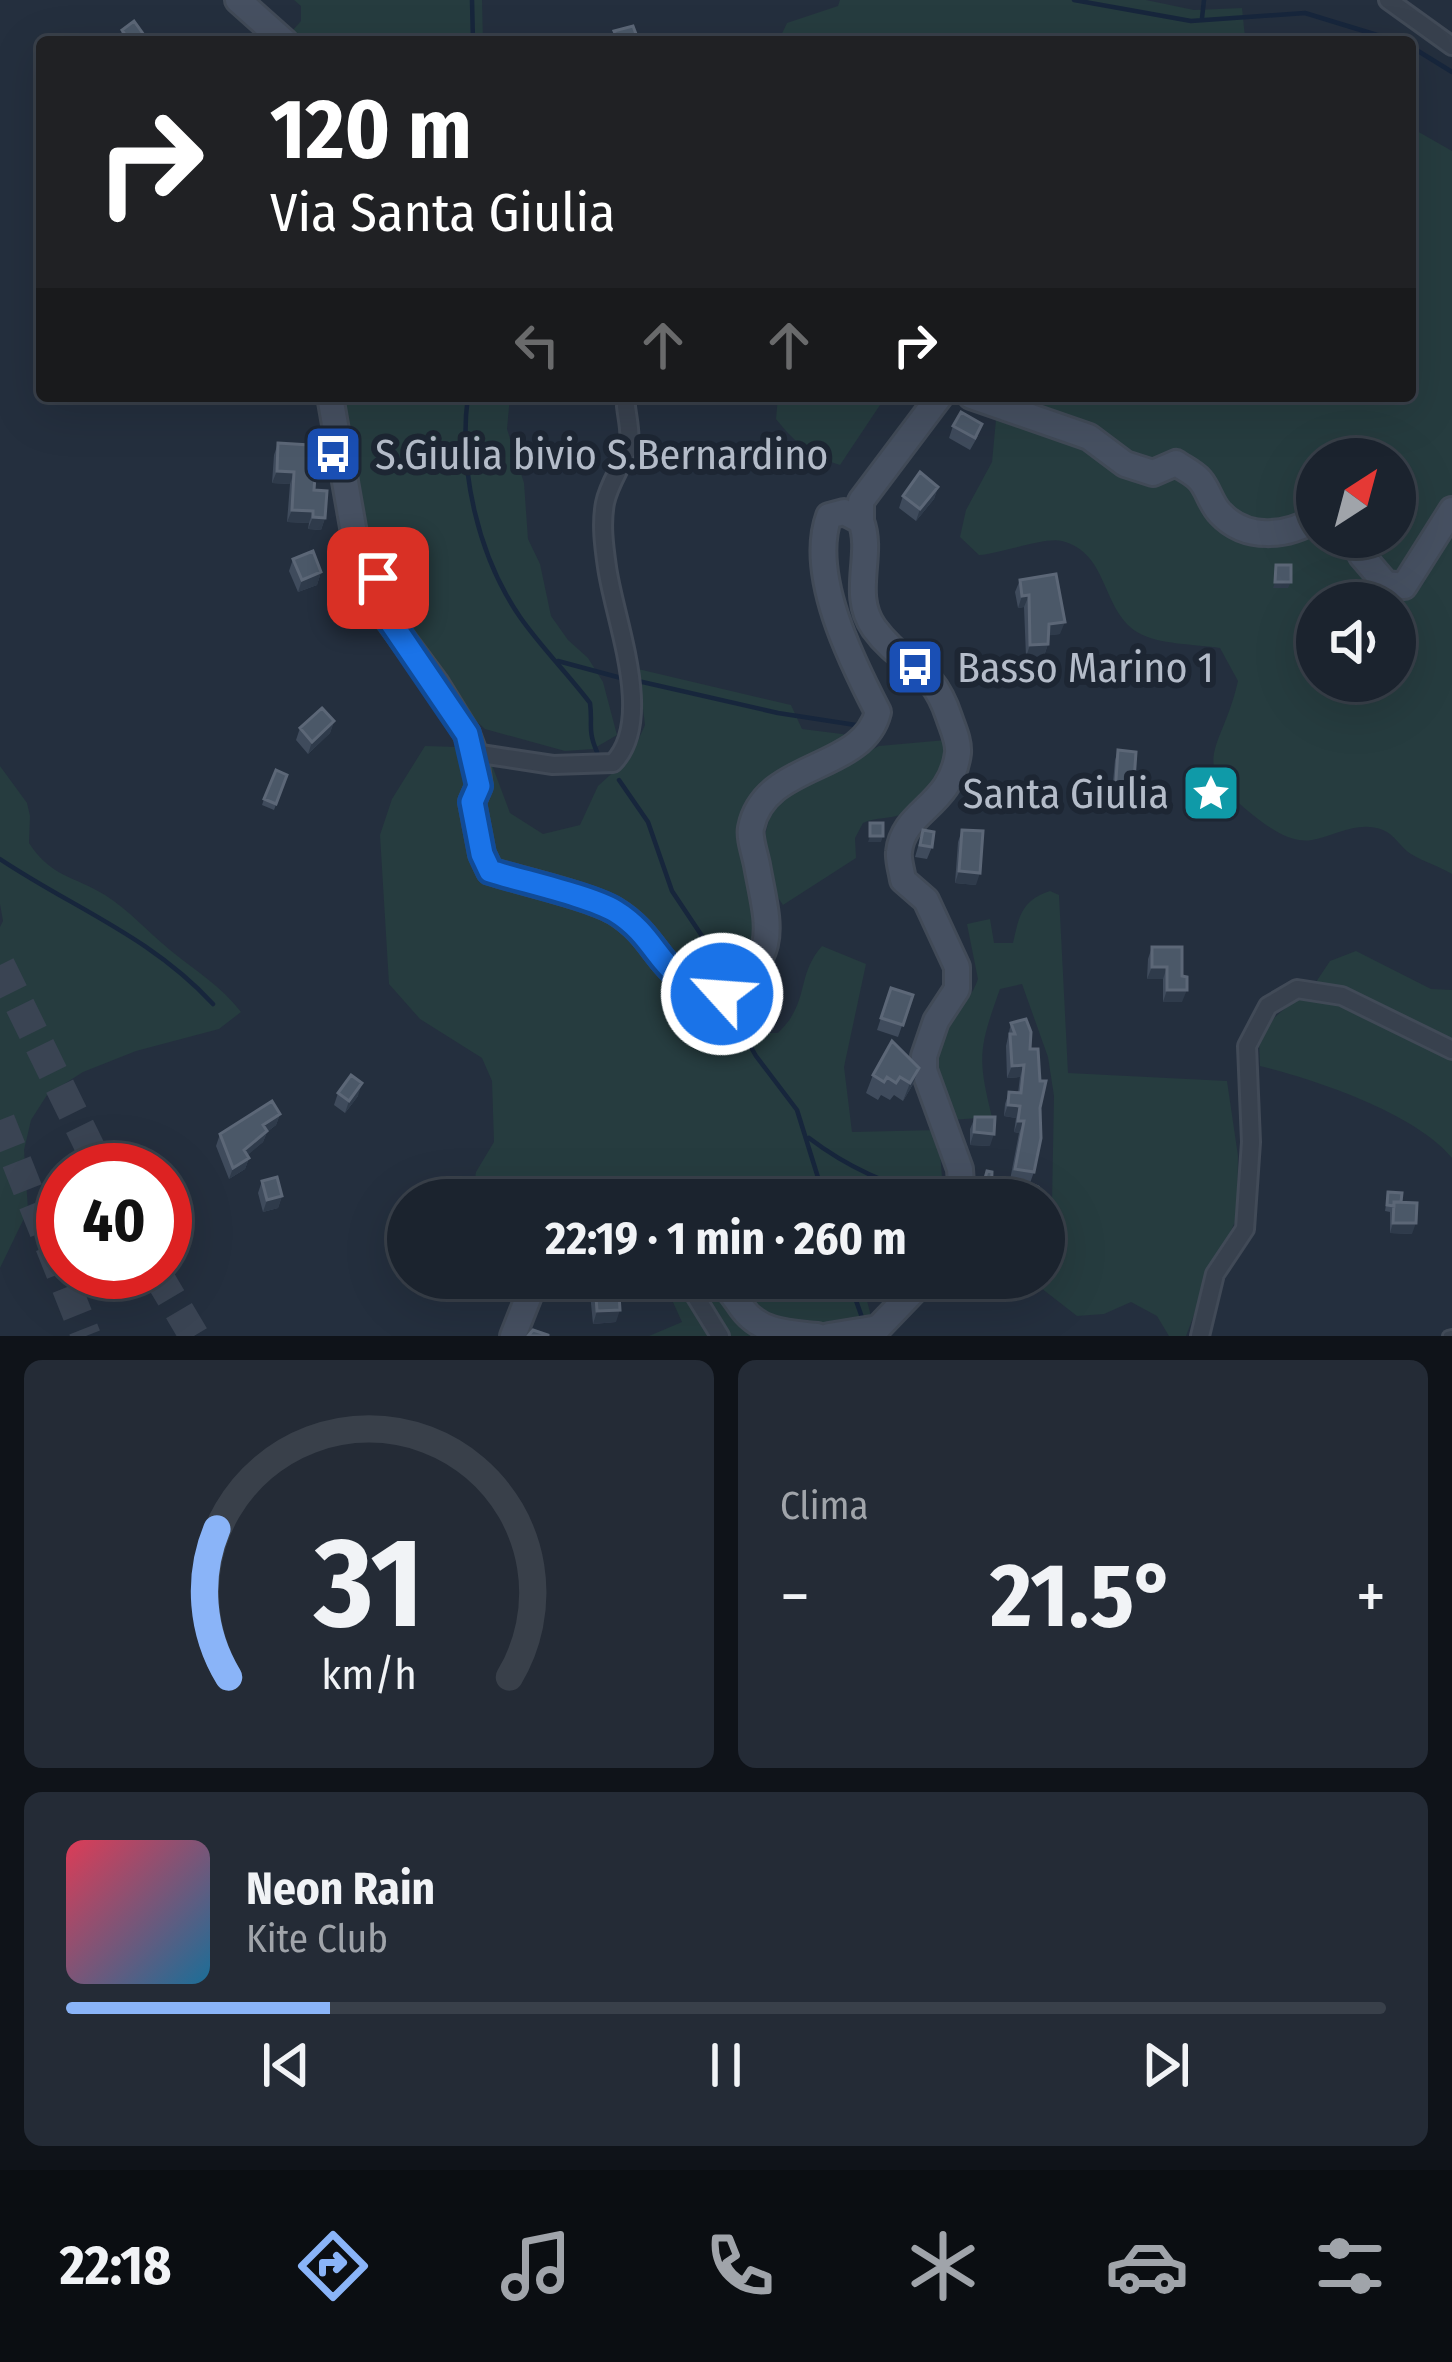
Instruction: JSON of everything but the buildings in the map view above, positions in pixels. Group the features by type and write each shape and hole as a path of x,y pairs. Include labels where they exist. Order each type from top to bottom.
{"street":[{"path":"238,0 278,36"},
{"path":"1388,0 1452,46"},
{"path":"331,402 354,533 378,578 386,615 436,684 474,753 479,786 472,802 490,871 614,910 643,935 678,979 697,989 722,994 749,976 767,949 768,926 751,829 766,798 790,778 855,746 874,726 878,712 851,660 833,604 824,532 830,516 844,512 861,521"},
{"path":"936,402 861,502 867,536 861,581 871,625 939,688 959,747 942,796 909,824 898,852 903,880 926,900 957,967 957,989 936,1021 924,1070 961,1179"},
{"path":"987,402 1089,437 1126,464 1153,473 1176,463 1200,480 1218,511 1238,527 1264,535 1296,530"},
{"path":"474,753 553,765 613,763 623,753 630,735 628,655 613,602 603,535 605,502 629,445 626,406"},
{"path":"1364,558 1386,584 1404,586 1452,510"},
{"path":"1200,1336 1215,1274 1245,1229 1251,1142 1247,1046 1268,1006 1297,988 1342,996 1452,1050"},
{"path":"513,1336 528,1299"},
{"path":"697,1299 720,1336"},
{"path":"738,1299 760,1326 817,1336"},
{"path":"829,1336 878,1328 906,1299"}],"green space":[{"path":"294,0 482,0 483,36 294,36 301,6"},
{"path":"840,0 1146,0 1194,10 1242,8 1245,36 781,36 787,23 838,6"},
{"path":"1416,130 1452,151 1452,874 1411,854 1387,832 1374,827 1299,840 1267,826 1237,802 1215,770 1217,742 1238,681 1220,648 1166,642 1137,632 1117,610 1088,557 1062,541 979,555 960,537 966,510 992,462 997,409 992,402 1416,402"},
{"path":"340,402 509,402 507,429 524,483 528,539 540,564 551,616 603,682 617,735 593,749 565,751 485,729 465,711 398,610 361,523"},
{"path":"777,402 882,402 840,465 812,453 776,419"},
{"path":"638,669 791,705 802,729 850,735 758,794 753,902 757,937 752,955 728,982 745,1020 759,1033 778,1033 795,1010 808,968 822,946 866,964 844,1067 852,1132 938,1130 942,1179 475,1179 494,1142 492,1081 482,1058 420,1019 389,984 380,835 392,799 425,746 458,747 489,757 510,813 543,834 580,825 598,786 631,756 645,725"},
{"path":"946,740 943,774 923,802 903,814 863,823 855,838 856,858 783,905 767,881 763,843 772,808 787,794 879,746"},
{"path":"0,766 27,803 29,843 37,854 122,907 217,986 241,1012 219,1029 136,1051 83,1072 47,1095 31,1120 24,1150 28,1210 0,1268 3,921"},
{"path":"1050,891 1059,895 1068,1073 1227,1081 1238,1156 1237,1218 1186,1336 1169,1336 1157,1316 1131,1302 1104,1314 1077,1316 1055,1299 1065,1299 1065,1179 1052,1179 1054,1096 1048,1057 1022,984 1000,989 984,1040 982,1066 992,1117 951,1120 939,1074 940,1050 948,1027 978,979 967,924 990,919 994,943 1013,943 1023,910"},
{"path":"1356,951 1431,989 1452,990 1452,1158 1390,1113 1336,1089 1260,1066 1259,1039 1275,1017 1316,982 1330,961"},
{"path":"672,1299 733,1299 773,1336 649,1336 682,1322"},
{"path":"754,1299 866,1299 872,1320 798,1325"}],"waterway":[{"path":"472,0 473,36"},
{"path":"1074,0 1191,21 1305,13 1380,36"},
{"path":"1202,18 1204,0"},
{"path":"1416,50 1452,72"},
{"path":"468,402 469,482 482,540 520,617 590,703 597,752"},
{"path":"558,661 621,678"},
{"path":"638,681 778,713 862,726"},
{"path":"619,780 648,822 672,891 702,936 717,982"},
{"path":"0,859 138,941 213,1004"},
{"path":"726,1004 756,1056 797,1110 818,1179"},
{"path":"809,1138 880,1179"},
{"path":"855,1299 864,1323"}],"tunnel":[{"path":"0,965 88,1143"},
{"path":"0,1120 86,1336"},
{"path":"172,1299 194,1336"}],"place":[{"name":"S.Giulia bivio S.Bernardino","path":"333,454"},
{"name":"Basso Marino 1","path":"915,667"},
{"name":"Santa Giulia","path":"1211,793"}],"route":[{"path":"378,578 386,615 467,734 479,786 472,802 490,871 614,910 643,935 678,979 722,994"}]}
